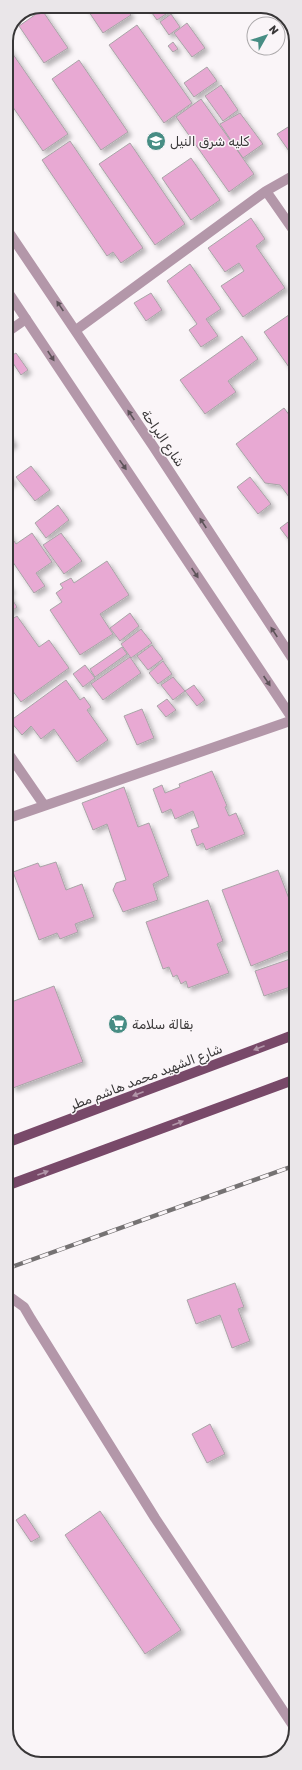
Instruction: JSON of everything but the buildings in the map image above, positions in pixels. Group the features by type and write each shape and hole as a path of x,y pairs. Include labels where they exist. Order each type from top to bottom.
{"main road":[{"name":"شارع الشهيد محمد هاشم مطر","path":"13,1140 289,1037"},
{"path":"13,1183 289,1082"}],"street":[{"path":"76,330 266,191 289,178"},
{"path":"266,191 289,224"},
{"name":"شارع البراحة","path":"13,238 76,330 289,653"},
{"path":"13,300 289,714"},
{"path":"13,327 26,319"},
{"path":"13,816 289,724"},
{"path":"13,760 44,805"},
{"path":"13,1299 24,1307 155,1518 289,1719"}],"railway":[{"path":"13,1266 289,1168"}],"place":[{"name":"كليه شرق النيل","path":"156,141"},
{"name":"بقالة سلامة","path":"118,1024"}]}
